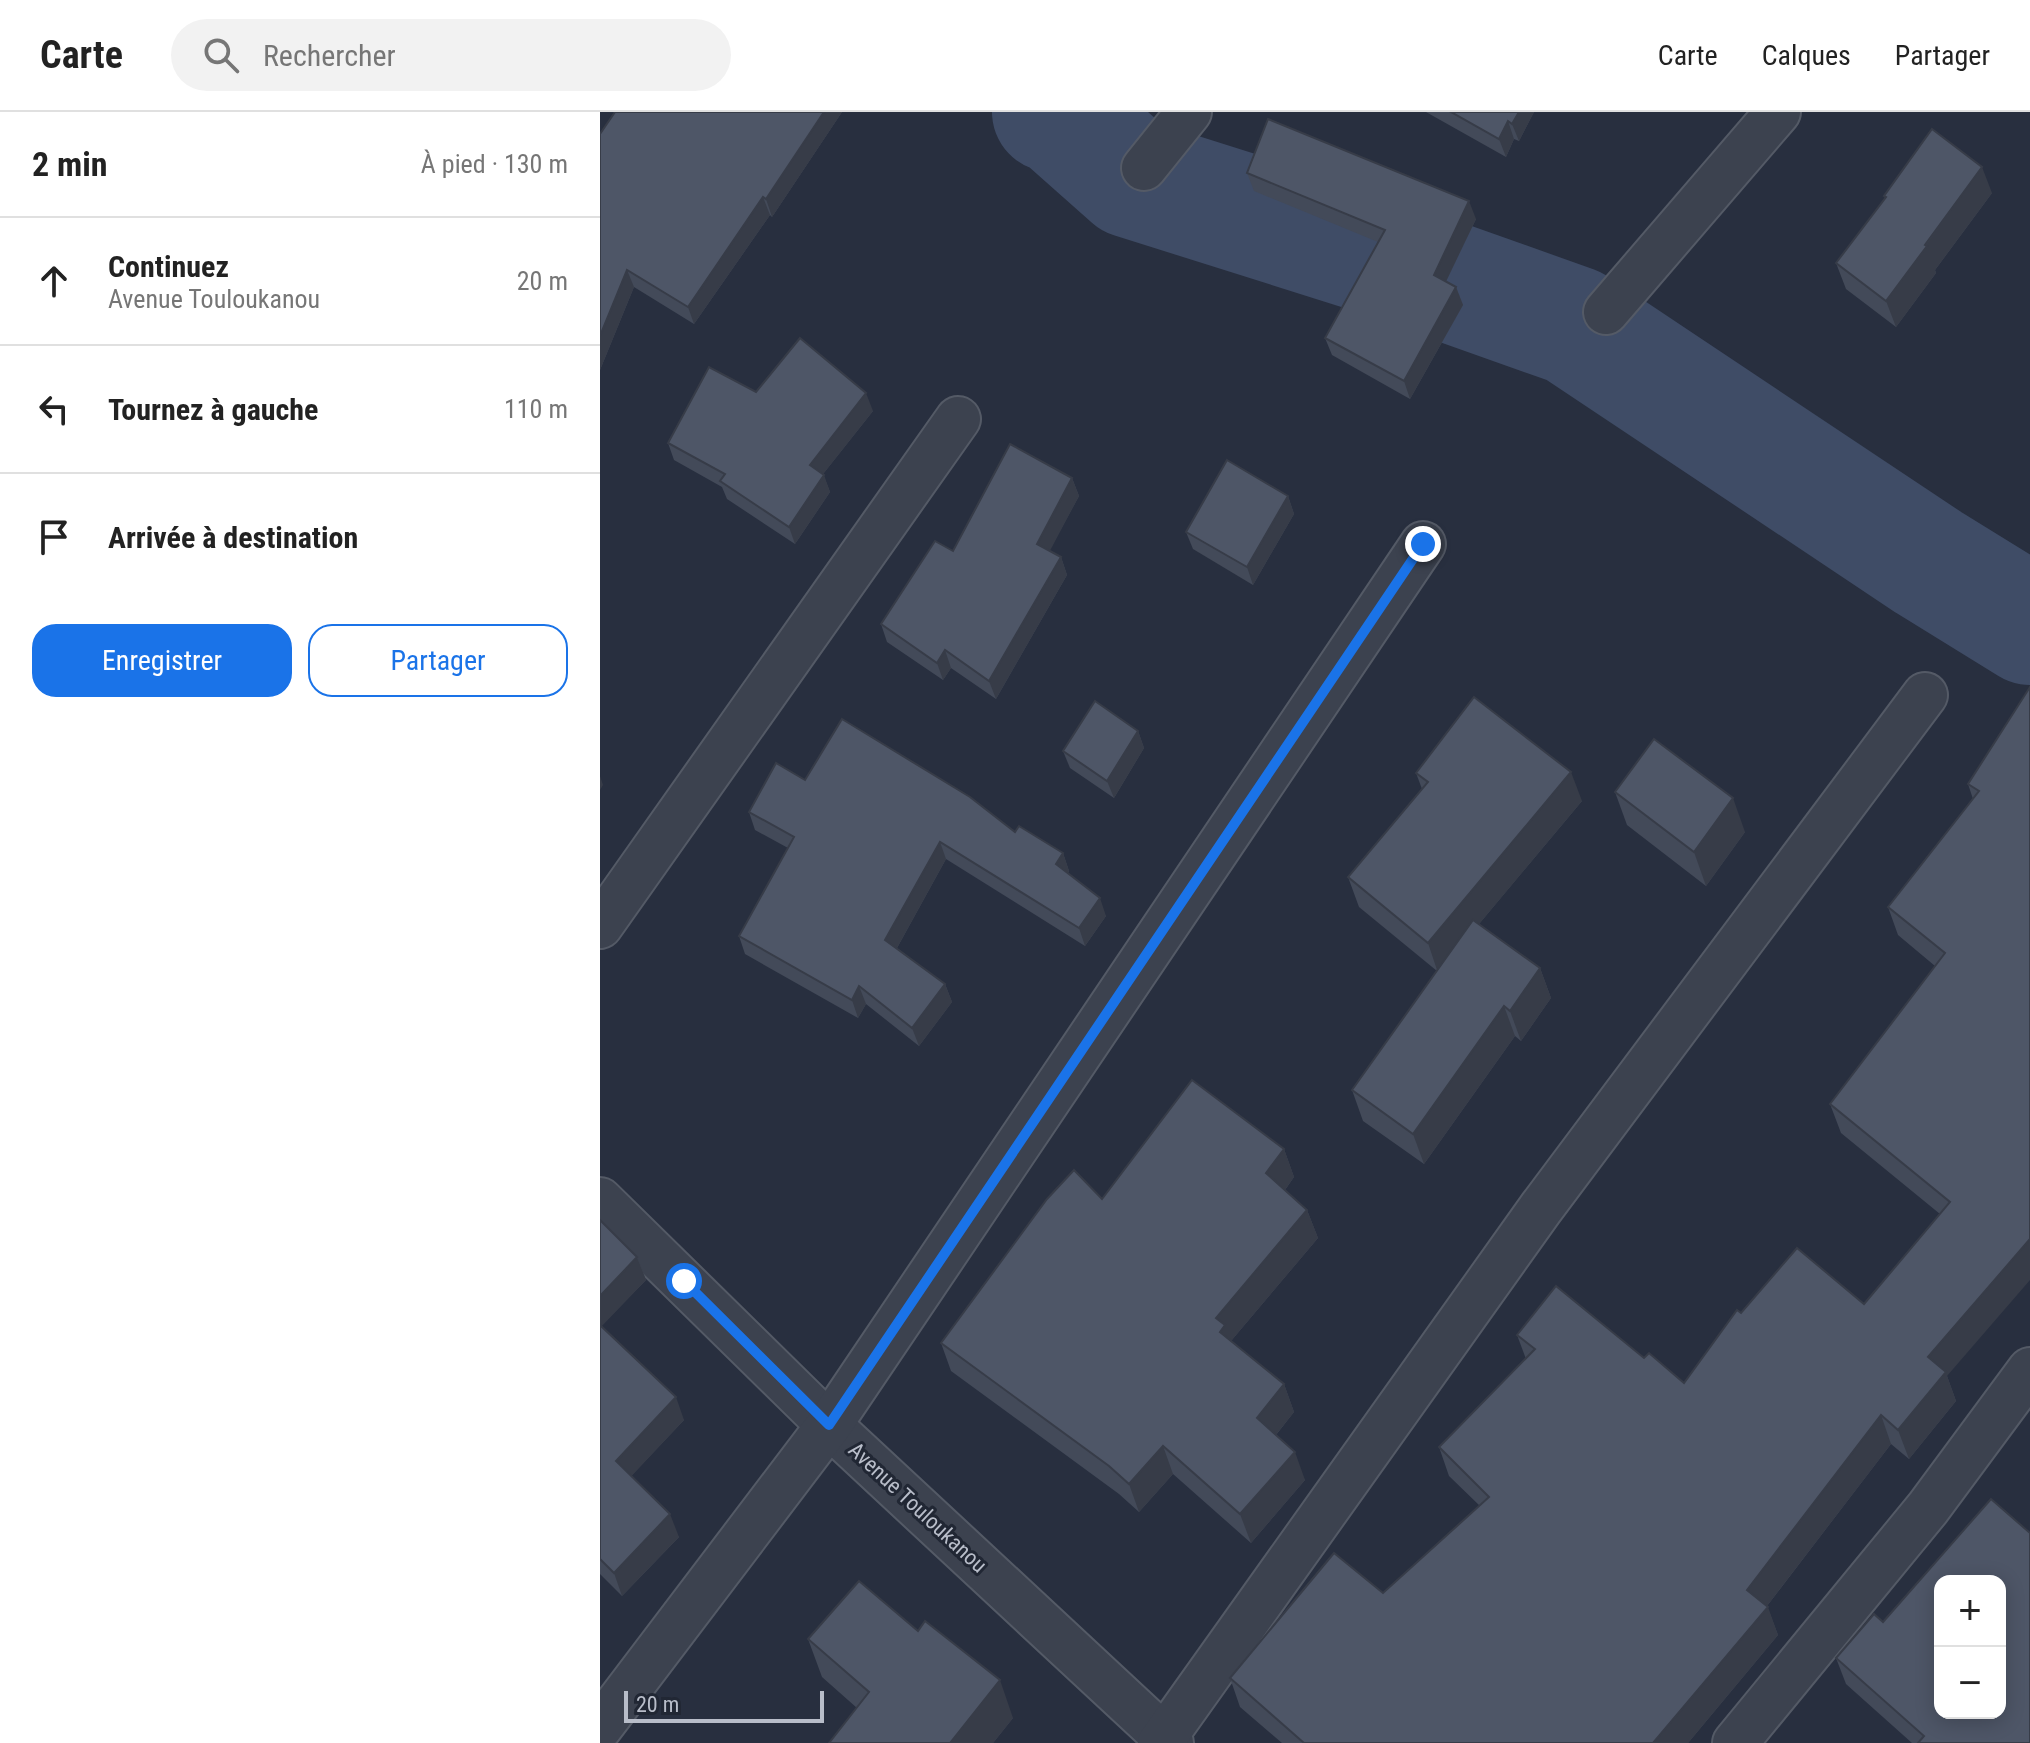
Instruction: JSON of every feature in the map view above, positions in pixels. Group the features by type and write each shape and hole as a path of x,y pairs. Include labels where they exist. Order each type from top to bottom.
{"street":[{"path":"1144,168 1189,112"},
{"path":"1606,312 1778,112"},
{"path":"600,926 958,419"},
{"path":"600,1727 829,1425 1423,544"},
{"path":"1165,1741 1541,1208 1925,695"},
{"name":"Avenue Touloukanou","path":"600,1200 829,1425 1165,1741"},
{"path":"1735,1743 1928,1508 2030,1370"}],"building":[{"path":"615,112 824,112 688,307 627,270 600,336 600,134"},
{"path":"1451,112 1519,112 1512,124 1508,121 1499,139"},
{"path":"1268,119 1469,201 1434,275 1456,287 1404,381 1325,338 1385,230 1247,173"},
{"path":"1932,129 1982,167 1886,301 1836,263"},
{"path":"800,338 866,393 810,465 824,475 789,527 720,481 725,474 668,443 709,367 756,392"},
{"path":"1010,444 1072,478 1037,544 1061,557 989,681 945,650 937,663 881,624 935,541 953,551"},
{"path":"1227,460 1288,496 1247,567 1186,532"},
{"path":"2030,687 2030,1239 1928,1357 1946,1372 1898,1430 1881,1415 1747,1590 1768,1607 1653,1743 1304,1743 1230,1678 1334,1553 1383,1593 1489,1497 1439,1447 1535,1349 1517,1335 1556,1286 1644,1358 1649,1353 1684,1383 1737,1310 1741,1313 1797,1248 1864,1304 1950,1202 1830,1104 1945,953 1888,907 1979,791 1968,784"},
{"path":"1474,697 1571,772 1428,943 1348,877 1428,782 1416,773"},
{"path":"1095,701 1138,731 1107,781 1063,751"},
{"path":"842,719 970,797 1015,832 1019,826 1063,853 1056,864 1100,898 1079,928 940,842 885,940 945,984 912,1028 859,986 852,1000 739,936 794,837 749,812 776,763 805,780"},
{"path":"1654,739 1733,798 1694,852 1615,792"},
{"path":"1473,920 1540,968 1510,1011 1504,1006 1413,1134 1352,1090"},
{"path":"1192,1080 1284,1149 1266,1173 1307,1210 1216,1318 1225,1325 1220,1332 1284,1384 1257,1418 1295,1452 1240,1514 1163,1446 1129,1484 941,1343 1047,1199 1074,1170 1102,1199"},
{"path":"600,1220 637,1257 600,1296"},
{"path":"600,1325 676,1397 616,1461 670,1514 614,1573 600,1559"},
{"path":"1991,1499 2030,1533 2030,1743 1918,1743 1924,1736 1836,1658 1874,1614 1883,1622"},
{"path":"859,1581 918,1631 925,1621 1000,1680 950,1743 829,1743 869,1692 808,1639"}],"waterway":[{"path":"1052,112 1061,115 1132,178 1357,249 1574,326 1928,562 2030,625"}],"route":[{"path":"684,1281 829,1425 1423,544"}]}
